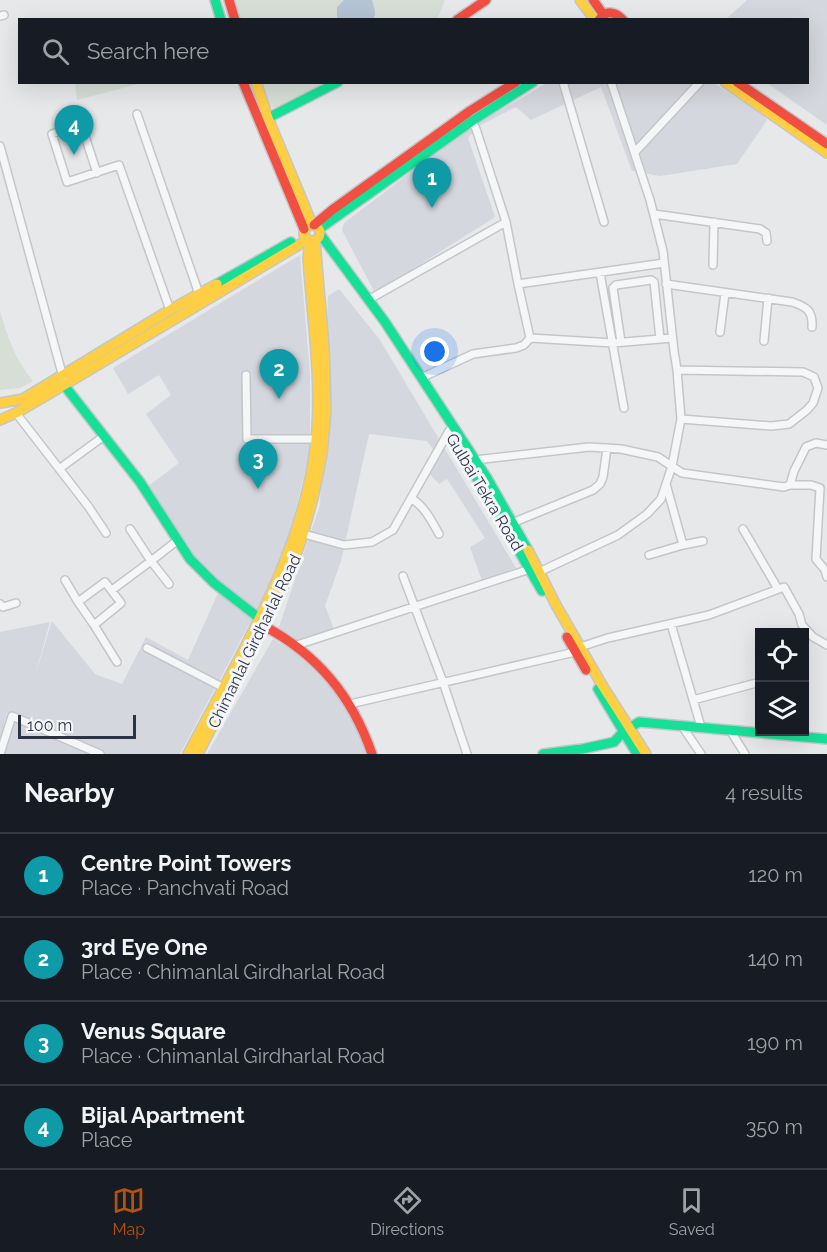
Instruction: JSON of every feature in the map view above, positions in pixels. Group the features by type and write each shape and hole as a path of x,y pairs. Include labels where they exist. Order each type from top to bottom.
{"main road":[{"path":"215,0 220,18"},
{"path":"229,0 234,18"},
{"path":"460,18 486,0"},
{"path":"580,0 599,18"},
{"path":"592,0 599,18"},
{"path":"599,18 611,12 616,13 620,18"},
{"name":"Chimanlal Girdharlal Road","path":"188,754 222,687 262,622 297,527 309,481 316,439 318,373 308,258 312,234 253,109 244,84"},
{"name":"Chimanlal Girdharlal Road","path":"198,754 262,622 296,559 316,484 326,414 326,373 312,234 257,84"},
{"path":"268,118 334,84"},
{"path":"2,418 16,413 171,310 312,234 333,210 470,111 513,84"},
{"path":"0,403 23,399 64,381 312,234 472,121 530,84"},
{"path":"728,84 827,153"},
{"path":"740,84 827,144"},
{"name":"Gulbai Tekra Road","path":"312,234 346,270 385,322 487,478 578,649 627,730 646,754"},
{"name":"Gulbai Tekra Road","path":"312,234 374,317 449,431 535,570"},
{"path":"64,381 140,482 190,559 214,583 294,645 341,689 364,731 372,754"},
{"path":"543,754 614,742 639,722 827,739"},
{"name":"Gulbai Tekra Road","path":"627,730 636,754"}],"street":[{"path":"564,84 604,222"},
{"path":"294,645 535,570 618,535 647,514 661,498 672,466 681,419 663,251 635,152 612,84"},
{"path":"635,152 698,84"},
{"path":"136,114 199,294"},
{"path":"472,121 477,129 506,222 530,338"},
{"path":"97,173 81,124 52,134 67,182 97,173 119,165 171,310"},
{"path":"0,146 64,381"},
{"path":"654,214 760,229 766,233 767,241"},
{"path":"368,300 506,222"},
{"path":"713,265 714,222"},
{"path":"518,284 664,263"},
{"path":"600,273 617,342"},
{"path":"624,408 613,288 616,285 651,280 654,282 660,339"},
{"path":"666,284 792,302 803,306 809,312 812,327"},
{"path":"720,332 724,293"},
{"path":"764,341 768,298"},
{"path":"530,338 617,342 672,338"},
{"path":"421,378 473,354 516,348 524,345 530,338"},
{"path":"677,370 803,372 814,376 818,388 813,403 789,424 771,426 681,419"},
{"path":"246,375 247,438 316,439"},
{"path":"16,413 88,506 106,533"},
{"path":"304,534 344,545 372,542 393,530 449,431"},
{"path":"59,469 104,436"},
{"path":"790,485 806,447 827,444"},
{"path":"475,460 589,447 621,449 658,457 682,473 783,487 811,485 824,488 816,559 825,570 827,577"},
{"path":"512,523 593,490 600,484 607,448"},
{"path":"666,484 683,545"},
{"path":"411,498 419,503 440,534"},
{"path":"130,529 168,584"},
{"path":"743,529 778,589"},
{"path":"112,590 178,540"},
{"path":"649,555 703,541"},
{"path":"403,576 467,754"},
{"path":"65,580 117,662"},
{"path":"78,602 105,582 112,590 121,603 94,625"},
{"path":"350,704 578,649 608,638 709,615 784,587 799,614 802,625 813,637 827,645"},
{"path":"0,604 3,607 16,603"},
{"path":"671,624 701,728"},
{"path":"147,648 222,687"},
{"path":"693,699 755,683"},
{"path":"0,754 12,716 95,753"},
{"path":"682,726 701,754"},
{"path":"730,730 745,754"}],"shaded area":[{"path":"234,0 445,0 438,18 241,18"},
{"path":"747,0 827,0 827,125 768,84 809,84 809,18 727,18"},
{"path":"75,84 138,84 77,100"},
{"path":"261,84 331,84 281,107 269,108"},
{"path":"545,84 716,84 763,114 767,120 737,164 660,176 632,171 601,87 531,120 516,107 479,126 468,138 495,217 375,293 342,230 344,223 466,130"},
{"path":"300,255 310,374 310,451 291,530 257,613 191,555 147,487 179,463 146,414 171,395 159,375 128,394 113,368"},
{"path":"339,289 380,340 516,568 482,581 470,547 485,538 447,479 439,484 428,472 437,455 427,441 369,434 341,561 325,606 334,629 295,644 278,630 320,505 328,296"},
{"path":"0,311 13,348 33,381 20,388 0,390"},
{"path":"218,593 252,619 180,754 2,754 16,716 22,716 7,713 0,739 0,632 50,622 34,679 52,621 95,674 122,684 146,637 188,660"},
{"path":"273,639 298,654 337,692 368,754 207,754"}],"water":[{"path":"344,0 372,0 375,13 374,18 337,18 337,7"}],"traffic: fast":[{"path":"215,0 220,18"},
{"path":"268,118 334,84"},
{"path":"319,229 472,121 530,84"},
{"path":"320,234 385,322 487,478 528,550"},
{"path":"217,284 291,242"},
{"path":"64,385 140,482 190,559 214,583 259,618"},
{"path":"456,442 542,591"},
{"path":"598,689 637,754"},
{"path":"543,754 614,742 623,732 639,722 827,739"}],"traffic: slow":[{"path":"580,0 594,18"},
{"path":"257,84 268,118 312,224"},
{"path":"728,84 827,153"},
{"path":"309,225 315,225 320,233 318,239 309,241 304,236 304,230 309,225"},
{"path":"0,420 64,385 307,240"},
{"path":"188,754 267,602 299,522 309,481 318,417 316,349 308,258 310,241"},
{"path":"198,754 286,581 301,541 313,498 322,454 326,411 324,347 315,241"},
{"path":"0,403 23,399 217,284"},
{"path":"528,550 556,605 602,685 646,754"}],"traffic: jam":[{"path":"229,0 234,18"},
{"path":"460,18 486,0"},
{"path":"593,0 603,14"},
{"path":"601,18 608,13 621,18"},
{"path":"244,84 304,229"},
{"path":"314,225 470,111 513,84"},
{"path":"740,84 827,144"},
{"path":"264,626 301,650 331,679 354,714 372,754"},
{"path":"567,637 586,670"}],"place":[{"name":"Bijal Apartment","path":"74,155"},
{"name":"Centre Point Towers","path":"432,208"},
{"name":"3rd Eye One","path":"279,399"},
{"name":"Venus Square","path":"258,489"}]}
